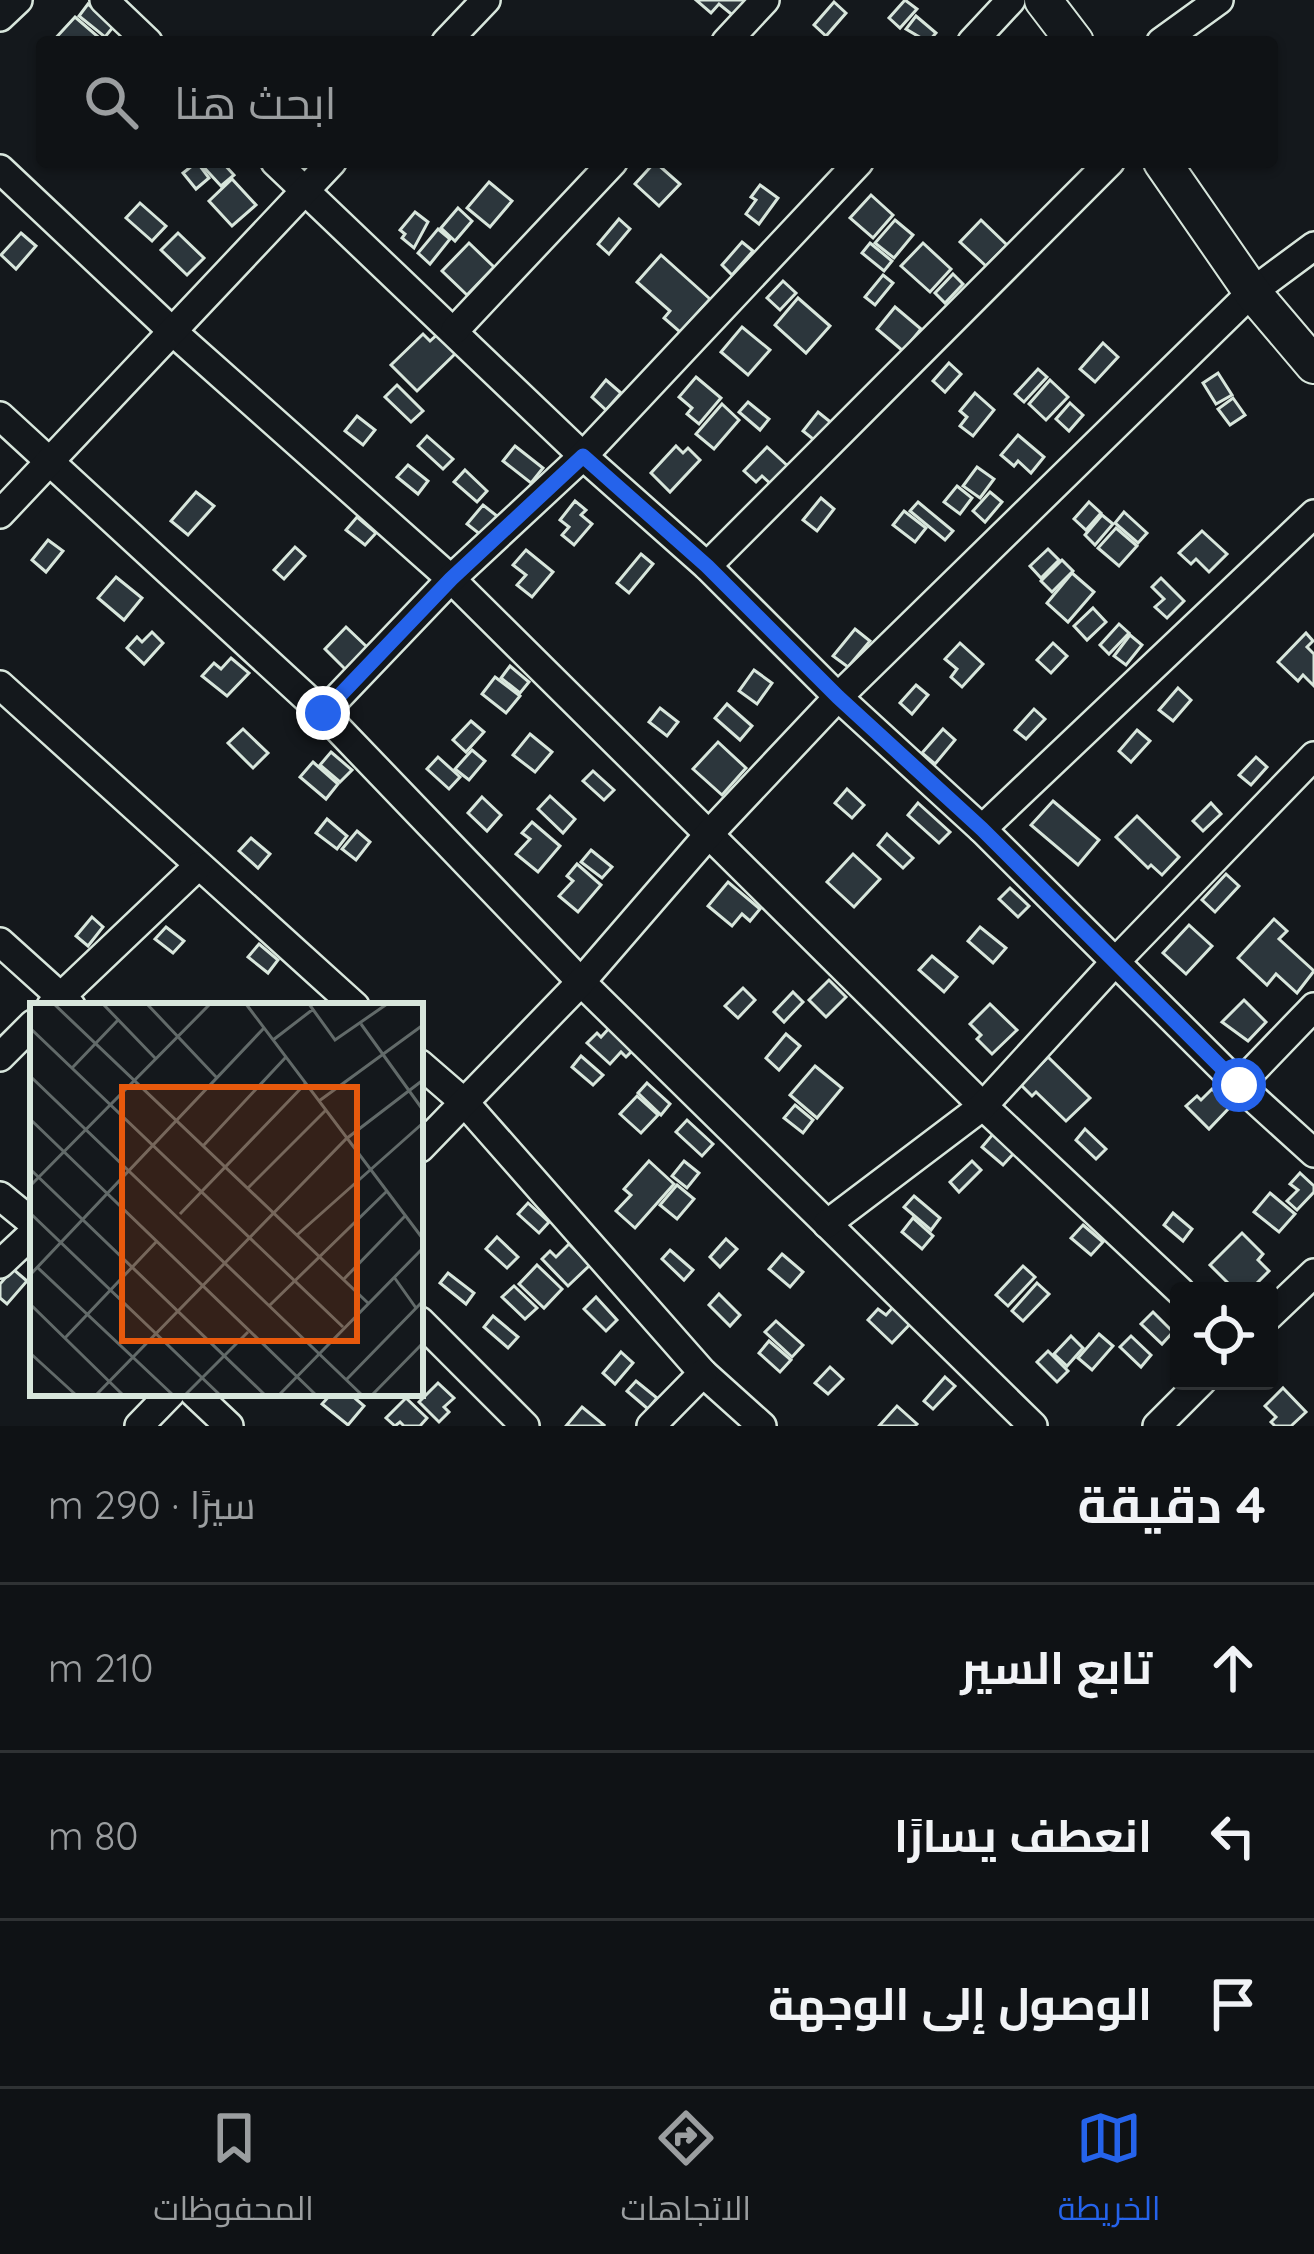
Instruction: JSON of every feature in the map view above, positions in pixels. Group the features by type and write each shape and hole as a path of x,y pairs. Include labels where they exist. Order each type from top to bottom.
{"street":[{"path":"0,17 18,0"},
{"path":"104,0 142,36"},
{"path":"452,36 486,0"},
{"path":"732,36 765,0"},
{"path":"978,36 1011,0"},
{"path":"1043,0 1070,36"},
{"path":"1169,36 1219,0"},
{"path":"281,168 583,456 707,566 1314,1153"},
{"path":"0,514 326,168"},
{"path":"455,330 607,168"},
{"path":"323,713 451,579 583,456 853,168"},
{"path":"707,566 1104,168"},
{"path":"1166,168 1252,292 1314,364"},
{"path":"0,169 172,331 451,579 983,1106 1170,1282"},
{"path":"423,1145 581,982 709,833 838,697 1252,292 1314,246"},
{"path":"0,416 323,713 581,982 1033,1426"},
{"path":"982,829 1314,514"},
{"path":"0,685 352,1003"},
{"path":"827,1224 983,1106 1314,756"},
{"path":"0,942 60,1003 198,866"},
{"path":"1239,1085 1314,1007"},
{"path":"0,1058 30,1027"},
{"path":"423,1067 465,1103 703,1373 762,1426"},
{"path":"0,1196 30,1221"},
{"path":"0,1264 30,1236"},
{"path":"1278,1307 1314,1273"},
{"path":"423,1324 525,1426"},
{"path":"651,1426 703,1373"},
{"path":"1157,1426 1193,1390"},
{"path":"139,1426 168,1396"},
{"path":"197,1396 229,1426"}],"building":[{"path":"696,0 747,0 735,17 719,4 711,13"},
{"path":"905,0 917,9 900,28 889,18"},
{"path":"834,2 846,13 826,36 814,25"},
{"path":"88,4 114,26 104,36 79,16"},
{"path":"916,16 936,33 918,36 906,29"},
{"path":"75,17 97,36 58,36"},
{"path":"202,168 209,178 196,189 183,173"},
{"path":"204,168 228,168 234,175 221,186"},
{"path":"650,168 662,168 680,184 659,206 635,184"},
{"path":"232,179 256,205 232,226 209,201"},
{"path":"489,182 512,201 490,227 467,208"},
{"path":"760,185 778,198 759,224 746,214"},
{"path":"871,195 893,215 873,238 850,218"},
{"path":"140,203 166,226 152,241 126,218"},
{"path":"458,208 472,221 455,241 441,228"},
{"path":"415,212 428,222 414,248 400,230"},
{"path":"619,219 630,229 609,254 598,244"},
{"path":"895,220 913,235 894,258 875,243"},
{"path":"981,220 1007,245 986,266 960,242"},
{"path":"438,229 450,239 430,264 418,253"},
{"path":"21,233 36,246 16,269 1,255"},
{"path":"178,233 204,258 187,275 161,250"},
{"path":"742,242 753,251 732,275 722,265"},
{"path":"469,243 494,267 467,295 442,271"},
{"path":"870,243 892,261 884,271 862,253"},
{"path":"923,243 951,269 930,292 901,266"},
{"path":"661,255 710,299 680,332 664,318 670,311 637,282"},
{"path":"953,274 963,284 945,303 935,293"},
{"path":"883,275 893,283 875,305 865,297"},
{"path":"783,281 796,293 780,310 767,298"},
{"path":"798,298 830,326 806,353 775,325"},
{"path":"895,307 921,329 903,351 877,329"},
{"path":"742,327 770,350 748,375 721,352"},
{"path":"440,332 459,350 417,391 391,365 423,334 430,341"},
{"path":"1103,343 1118,357 1095,382 1080,369"},
{"path":"949,363 961,374 945,392 933,381"},
{"path":"1038,369 1047,377 1024,402 1015,394"},
{"path":"1218,373 1232,395 1216,404 1203,383"},
{"path":"696,377 721,398 699,424 687,414 692,408 679,397"},
{"path":"606,380 621,393 606,410 592,397"},
{"path":"1050,380 1068,397 1046,420 1029,404"},
{"path":"397,385 423,411 411,422 385,397"},
{"path":"975,393 994,410 973,436 960,426 967,417 960,411"},
{"path":"1233,398 1245,415 1230,425 1218,409"},
{"path":"748,402 769,419 760,430 739,412"},
{"path":"1070,403 1083,415 1069,431 1056,419"},
{"path":"722,404 739,420 714,449 696,434"},
{"path":"818,412 833,424 818,443 803,431"},
{"path":"357,416 375,430 363,445 345,431"},
{"path":"1018,435 1044,457 1031,473 1018,461 1014,466 1001,455"},
{"path":"427,436 453,459 443,469 418,446"},
{"path":"515,446 543,468 531,483 503,461"},
{"path":"676,446 683,453 688,448 700,460 670,492 651,473"},
{"path":"767,447 790,468 773,486 762,476 756,482 744,471"},
{"path":"408,465 428,481 418,494 397,477"},
{"path":"977,467 994,479 980,498 963,486"},
{"path":"465,470 487,491 477,502 454,482"},
{"path":"957,486 972,498 960,514 944,502"},
{"path":"196,492 214,506 188,535 171,521"},
{"path":"990,492 1002,502 985,522 973,511"},
{"path":"821,498 834,509 817,531 803,520"},
{"path":"575,501 592,524 574,545 562,535 569,527 560,520"},
{"path":"918,502 953,531 945,540 910,511"},
{"path":"1089,502 1101,513 1086,530 1074,519"},
{"path":"483,505 497,516 481,535 467,524"},
{"path":"904,511 926,528 915,542 893,525"},
{"path":"1124,512 1147,533 1138,543 1115,523"},
{"path":"1102,515 1113,524 1095,545 1085,535"},
{"path":"357,517 376,533 365,545 346,530"},
{"path":"1116,528 1137,546 1119,566 1098,548"},
{"path":"1202,531 1227,554 1209,572 1196,559 1191,564 1179,553"},
{"path":"48,540 63,551 46,572 32,560"},
{"path":"295,547 305,556 284,579 274,570"},
{"path":"1048,549 1059,560 1041,578 1030,566"},
{"path":"526,550 553,572 532,597 517,585 526,575 513,565"},
{"path":"641,554 653,564 629,593 617,583"},
{"path":"1062,560 1073,571 1052,592 1041,581"},
{"path":"1072,573 1094,592 1068,622 1047,603"},
{"path":"116,577 142,598 124,620 98,598"},
{"path":"1161,578 1184,601 1167,618 1155,607 1164,599 1152,587"},
{"path":"1093,608 1106,622 1087,640 1074,626"},
{"path":"1119,624 1129,633 1109,654 1100,645"},
{"path":"346,627 368,648 346,670 325,649"},
{"path":"855,629 870,641 848,667 833,656"},
{"path":"152,632 163,643 144,664 127,648 137,637 142,642"},
{"path":"1306,633 1313,641 1307,647 1314,654 1314,686 1303,675 1298,681 1278,662"},
{"path":"1130,635 1142,645 1126,665 1114,656"},
{"path":"960,643 983,664 962,687 951,677 957,669 945,659"},
{"path":"1053,643 1067,656 1051,673 1037,660"},
{"path":"231,658 249,673 227,696 202,676 214,663 221,669"},
{"path":"510,666 529,682 520,693 501,678"},
{"path":"754,670 772,683 757,704 739,691"},
{"path":"495,677 520,696 506,713 482,694"},
{"path":"916,685 928,695 912,714 900,703"},
{"path":"1178,688 1191,700 1173,721 1159,710"},
{"path":"727,704 752,726 740,740 715,718"},
{"path":"660,708 678,722 667,736 649,722"},
{"path":"1034,709 1045,719 1026,739 1015,730"},
{"path":"471,721 484,732 466,752 453,740"},
{"path":"243,729 268,753 253,768 228,743"},
{"path":"943,729 955,740 935,764 922,753"},
{"path":"1137,730 1150,741 1131,762 1119,751"},
{"path":"530,734 552,752 535,772 513,755"},
{"path":"718,742 746,768 722,795 693,769"},
{"path":"472,750 485,761 469,780 455,769"},
{"path":"331,752 352,770 340,782 320,765"},
{"path":"438,757 460,777 449,789 427,769"},
{"path":"1256,757 1267,767 1251,785 1239,775"},
{"path":"313,762 338,784 326,799 300,777"},
{"path":"593,771 614,790 604,800 583,781"},
{"path":"847,789 864,805 852,818 835,803"},
{"path":"550,796 575,819 563,833 538,809"},
{"path":"482,797 501,815 487,831 468,813"},
{"path":"1053,801 1099,840 1078,865 1031,825"},
{"path":"918,803 950,832 939,843 908,815"},
{"path":"1211,803 1221,814 1203,831 1193,821"},
{"path":"1137,816 1179,857 1162,875 1116,837"},
{"path":"327,819 347,836 337,849 316,833"},
{"path":"532,822 560,846 538,872 516,854 530,839 522,833"},
{"path":"357,831 370,842 356,860 342,849"},
{"path":"887,834 913,858 903,868 878,845"},
{"path":"251,838 270,854 258,868 239,851"},
{"path":"591,850 612,867 602,878 581,862"},
{"path":"853,854 880,879 854,907 827,882"},
{"path":"577,864 601,885 578,912 559,896 573,881 567,876"},
{"path":"1226,874 1239,886 1215,912 1202,900"},
{"path":"728,882 760,909 750,921 742,914 732,926 708,906"},
{"path":"1010,888 1029,906 1018,917 999,899"},
{"path":"92,917 103,927 88,946 76,936"},
{"path":"1274,919 1287,931 1279,939 1314,971 1297,993 1276,974 1267,985 1238,958"},
{"path":"1189,925 1212,946 1186,974 1163,953"},
{"path":"166,927 184,941 173,953 155,939"},
{"path":"980,927 1006,948 993,963 968,941"},
{"path":"259,944 278,960 268,973 248,957"},
{"path":"932,956 957,977 944,992 919,970"},
{"path":"829,980 846,997 826,1017 809,1000"},
{"path":"743,988 755,1000 738,1018 725,1006"},
{"path":"793,992 803,1002 784,1022 774,1012"},
{"path":"1244,1000 1266,1022 1248,1041 1222,1022"},
{"path":"990,1004 1017,1030 992,1054 970,1024"},
{"path":"612,1025 636,1047 626,1057 621,1052 610,1064 587,1043"},
{"path":"786,1034 800,1046 779,1070 766,1058"},
{"path":"581,1056 603,1075 593,1085 572,1067"},
{"path":"1048,1057 1090,1098 1066,1121 1036,1092 1032,1096 1021,1085"},
{"path":"815,1066 842,1088 817,1118 790,1095"},
{"path":"647,1083 670,1104 661,1115 638,1093"},
{"path":"1212,1089 1230,1107 1209,1129 1186,1106"},
{"path":"637,1096 658,1115 641,1133 620,1114"},
{"path":"795,1105 813,1120 803,1133 784,1118"},
{"path":"687,1120 713,1144 702,1156 676,1132"},
{"path":"1085,1129 1106,1149 1096,1159 1076,1140"},
{"path":"993,1134 1015,1152 1003,1165 982,1147"},
{"path":"649,1161 674,1184 635,1228 616,1211 631,1195 624,1189"},
{"path":"684,1161 699,1173 687,1188 672,1176"},
{"path":"972,1161 981,1170 959,1192 950,1182"},
{"path":"1300,1173 1314,1192 1297,1210 1287,1201 1298,1190 1290,1184"},
{"path":"677,1185 694,1199 677,1219 660,1205"},
{"path":"1270,1193 1295,1214 1279,1232 1254,1212"},
{"path":"914,1196 940,1218 931,1230 904,1207"},
{"path":"528,1203 549,1222 539,1233 518,1214"},
{"path":"1173,1213 1192,1229 1183,1241 1164,1225"},
{"path":"913,1218 933,1236 922,1249 902,1232"},
{"path":"1083,1225 1103,1242 1091,1255 1071,1238"},
{"path":"1242,1233 1263,1254 1258,1260 1269,1271 1258,1282 1227,1282 1210,1265"},
{"path":"497,1237 518,1257 507,1268 486,1249"},
{"path":"726,1239 737,1249 720,1267 710,1257"},
{"path":"569,1244 590,1265 568,1286 542,1259 550,1251 556,1257"},
{"path":"670,1250 693,1270 684,1280 662,1259"},
{"path":"782,1254 803,1272 790,1287 769,1269"},
{"path":"537,1265 562,1289 544,1308 519,1284"},
{"path":"1023,1266 1035,1277 1008,1306 996,1295"},
{"path":"13,1269 27,1281 7,1304 0,1298 0,1284"},
{"path":"448,1273 474,1293 466,1304 440,1283"},
{"path":"1037,1283 1049,1294 1023,1321 1012,1311"},
{"path":"514,1286 537,1308 525,1319 502,1297"},
{"path":"719,1294 740,1315 730,1326 709,1305"},
{"path":"596,1297 617,1320 606,1331 584,1309"},
{"path":"896,1304 913,1321 892,1343 868,1320 878,1309 886,1315"},
{"path":"1153,1312 1170,1329 1170,1335 1162,1344 1141,1324"},
{"path":"493,1316 518,1337 508,1348 484,1327"},
{"path":"776,1321 803,1345 792,1357 765,1332"},
{"path":"1099,1334 1113,1346 1092,1370 1078,1358"},
{"path":"1071,1336 1083,1348 1067,1366 1054,1354"},
{"path":"1131,1336 1151,1355 1141,1367 1120,1347"},
{"path":"769,1341 791,1360 780,1372 759,1353"},
{"path":"1048,1351 1068,1371 1057,1382 1037,1362"},
{"path":"621,1352 633,1363 615,1384 603,1373"},
{"path":"830,1367 843,1379 828,1394 815,1383"},
{"path":"945,1377 955,1386 933,1409 924,1401"},
{"path":"636,1381 657,1398 648,1409 627,1391"},
{"path":"438,1383 454,1398 444,1407 449,1412 439,1422 419,1402"},
{"path":"1283,1388 1306,1412 1291,1426 1275,1426 1271,1422 1276,1417 1265,1406"},
{"path":"329,1396 352,1396 364,1406 348,1425 322,1404"},
{"path":"406,1398 427,1418 420,1426 400,1422 395,1426 386,1418"},
{"path":"897,1406 917,1424 879,1426"},
{"path":"582,1407 604,1425 566,1426"}],"route":[{"path":"323,713 451,579 583,456 707,566 838,697 982,829 1239,1085"}]}
